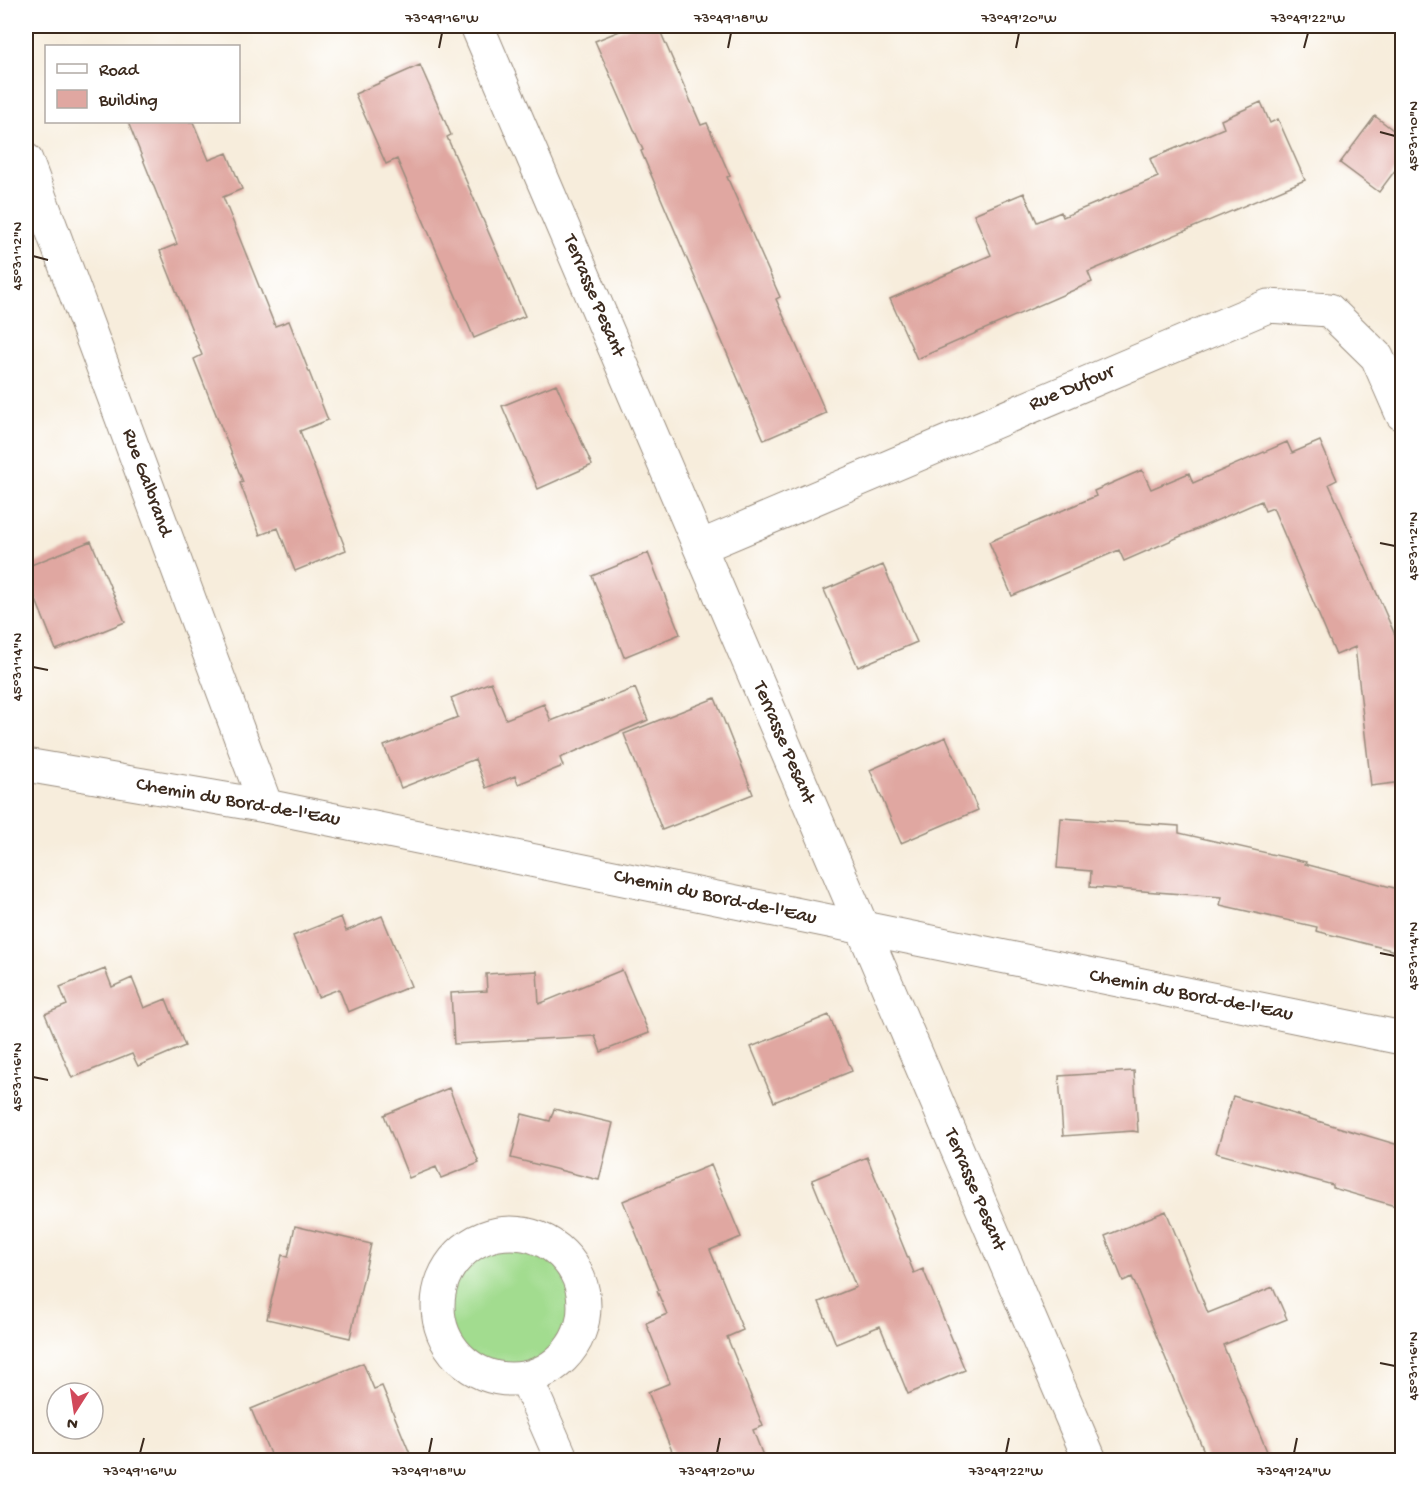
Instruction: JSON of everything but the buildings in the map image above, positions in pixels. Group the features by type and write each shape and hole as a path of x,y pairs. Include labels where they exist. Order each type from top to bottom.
{"street":[{"name":"Terrasse Pesant","path":"477,26 1090,1461"},
{"name":"Rue Galbrand","path":"26,160 266,806"},
{"name":"Rue Dufour","path":"700,547 1268,306 1329,310 1377,357 1402,414"},
{"name":"Chemin du Bord-de-l'Eau","path":"26,765 266,806 1402,1038"},
{"path":"509,1232 533,1236 554,1247 571,1264 582,1287 584,1312 578,1337 567,1354 552,1367 526,1378 510,1380 490,1377 468,1366 451,1350 441,1328 437,1305 440,1283 451,1263 466,1247 485,1237 509,1232"},
{"path":"526,1378 562,1461"}],"green space":[{"path":"511,1233 539,1238 563,1254 579,1278 584,1306 579,1334 563,1358 539,1374 511,1379 483,1374 459,1358 443,1334 438,1306 443,1278 459,1254 483,1238"}]}
